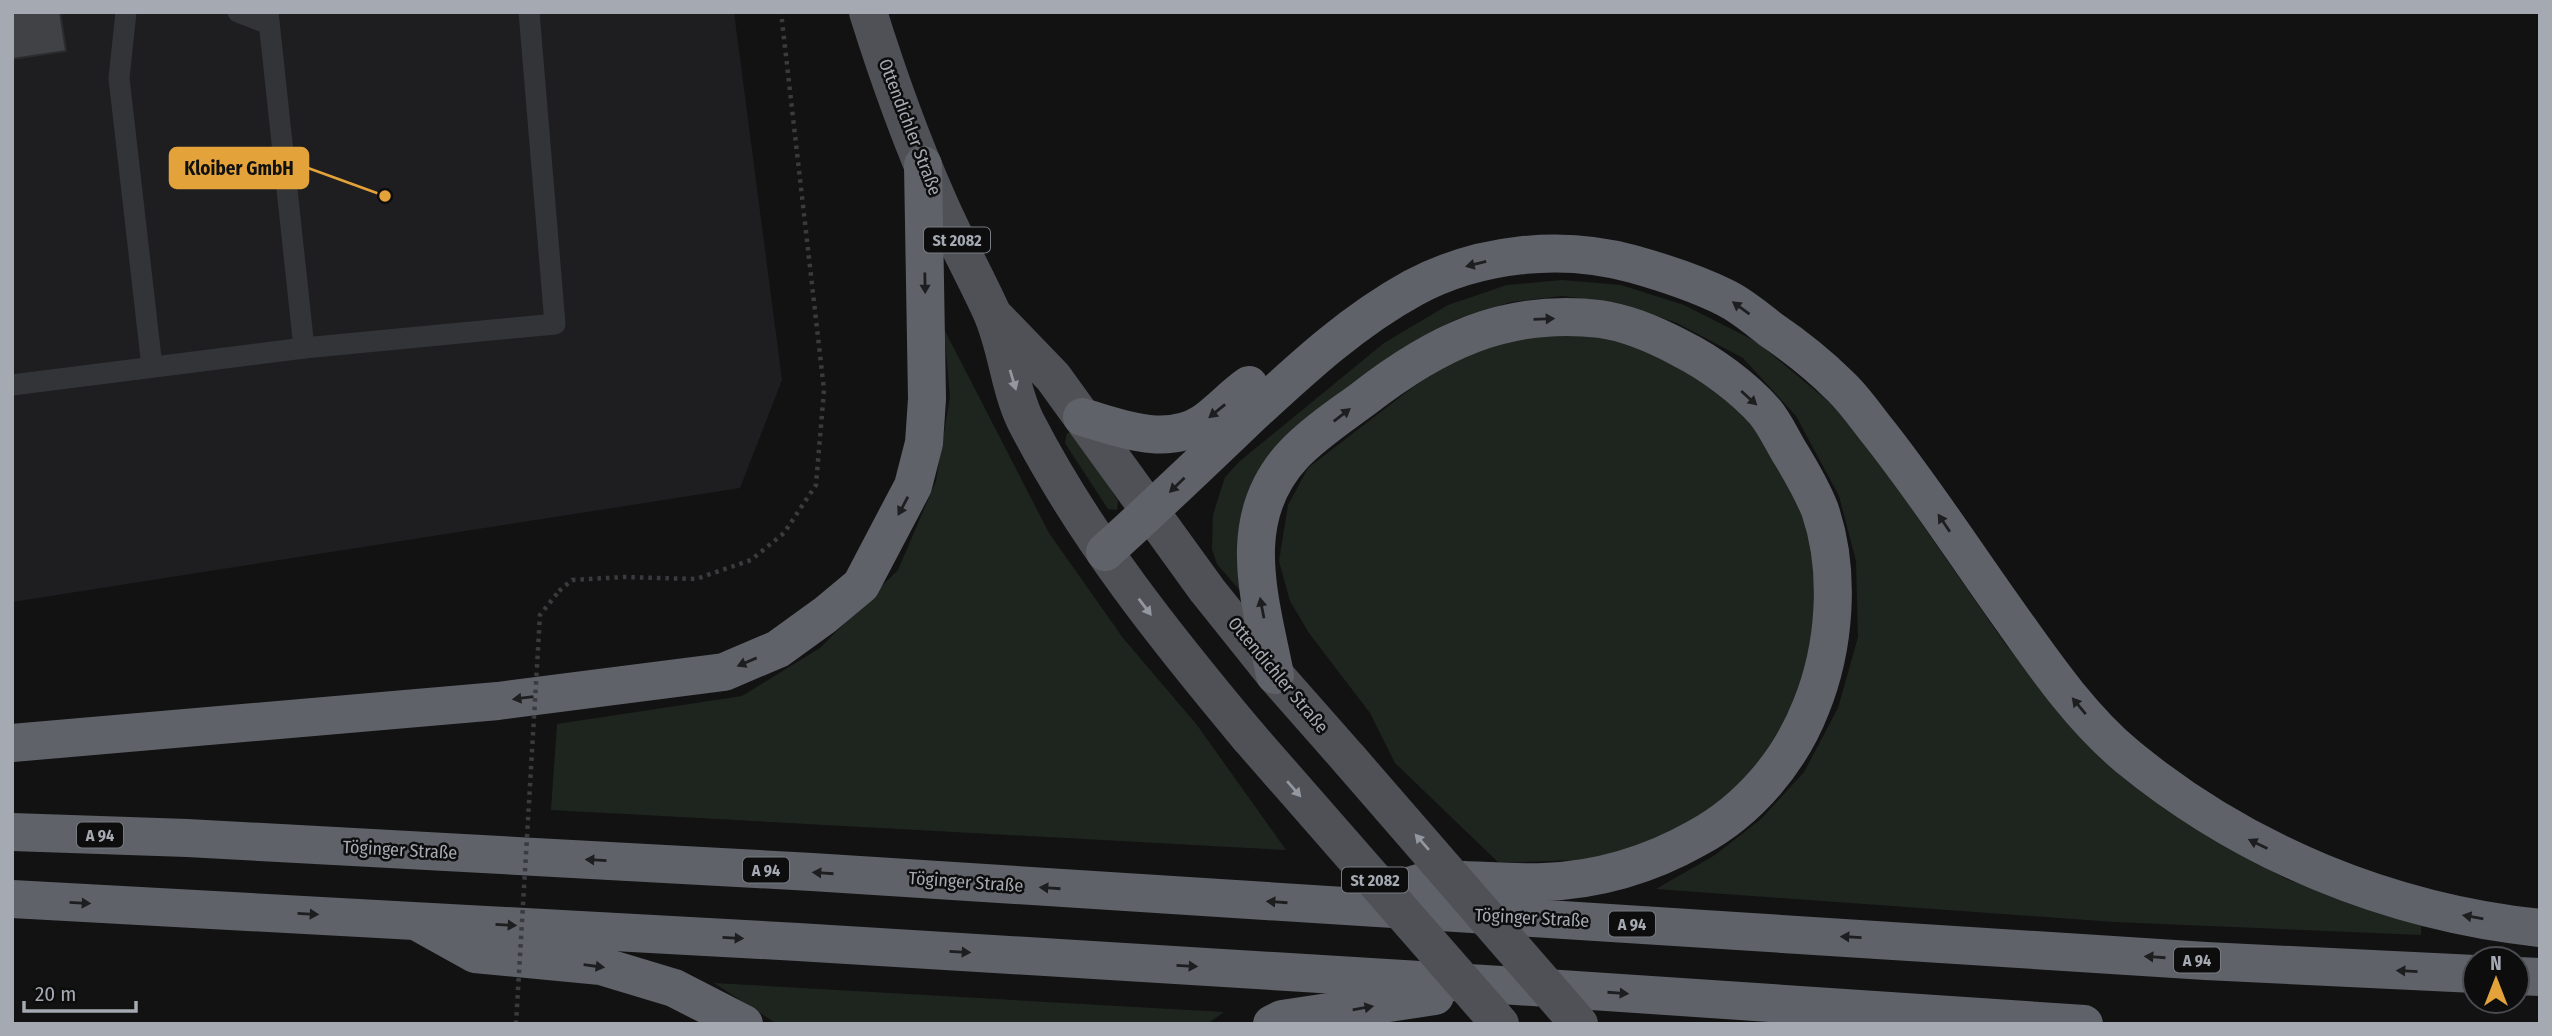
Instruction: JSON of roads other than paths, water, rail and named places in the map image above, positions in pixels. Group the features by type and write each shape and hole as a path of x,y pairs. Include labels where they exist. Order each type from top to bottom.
{"highway":[{"path":"12,743 511,699 724,672 778,649 861,585 914,486 923,443 927,399 923,165"},
{"path":"1105,552 1298,371 1355,326 1416,286 1459,268 1503,258 1570,253 1601,257 1692,282 1731,300 1797,348 1843,388 1900,459 2041,661 2084,713 2127,755 2240,835 2309,868 2428,908 2540,929"},
{"path":"1275,675 1260,599 1256,562 1255,535 1267,493 1281,469 1294,454 1333,422 1401,370 1439,346 1473,333 1531,319 1599,319 1631,325 1669,342 1703,360 1765,412 1804,478 1819,510 1828,545 1832,607 1827,657 1819,687 1791,750 1767,782 1717,827 1668,854 1608,873 1546,882 1433,880 1345,906"},
{"path":"1082,417 1140,434 1171,435 1201,424 1248,386 1298,371"},
{"name":"Töginger Straße","path":"12,832 187,838 798,871 2206,961 2461,973"},
{"path":"12,899 413,920 1501,985 2084,1024"},
{"path":"413,920 475,954 601,966 674,988 744,1024"},
{"path":"1272,1024 1282,1019 1501,985"}],"main road":[{"name":"Ottendichler Straße","path":"868,12 901,112 938,202 993,315 1025,419 1073,504 1105,552 1204,683 1500,1024"},
{"name":"Ottendichler Straße","path":"993,315 1053,377 1207,590 1275,675 1578,1024"}],"lane":[{"path":"126,12 119,78 152,367"},
{"path":"12,385 304,348 555,324 529,12"},
{"path":"241,13 269,18 304,348"}],"place":[{"name":"Kloiber GmbH","path":"385,196"}]}
